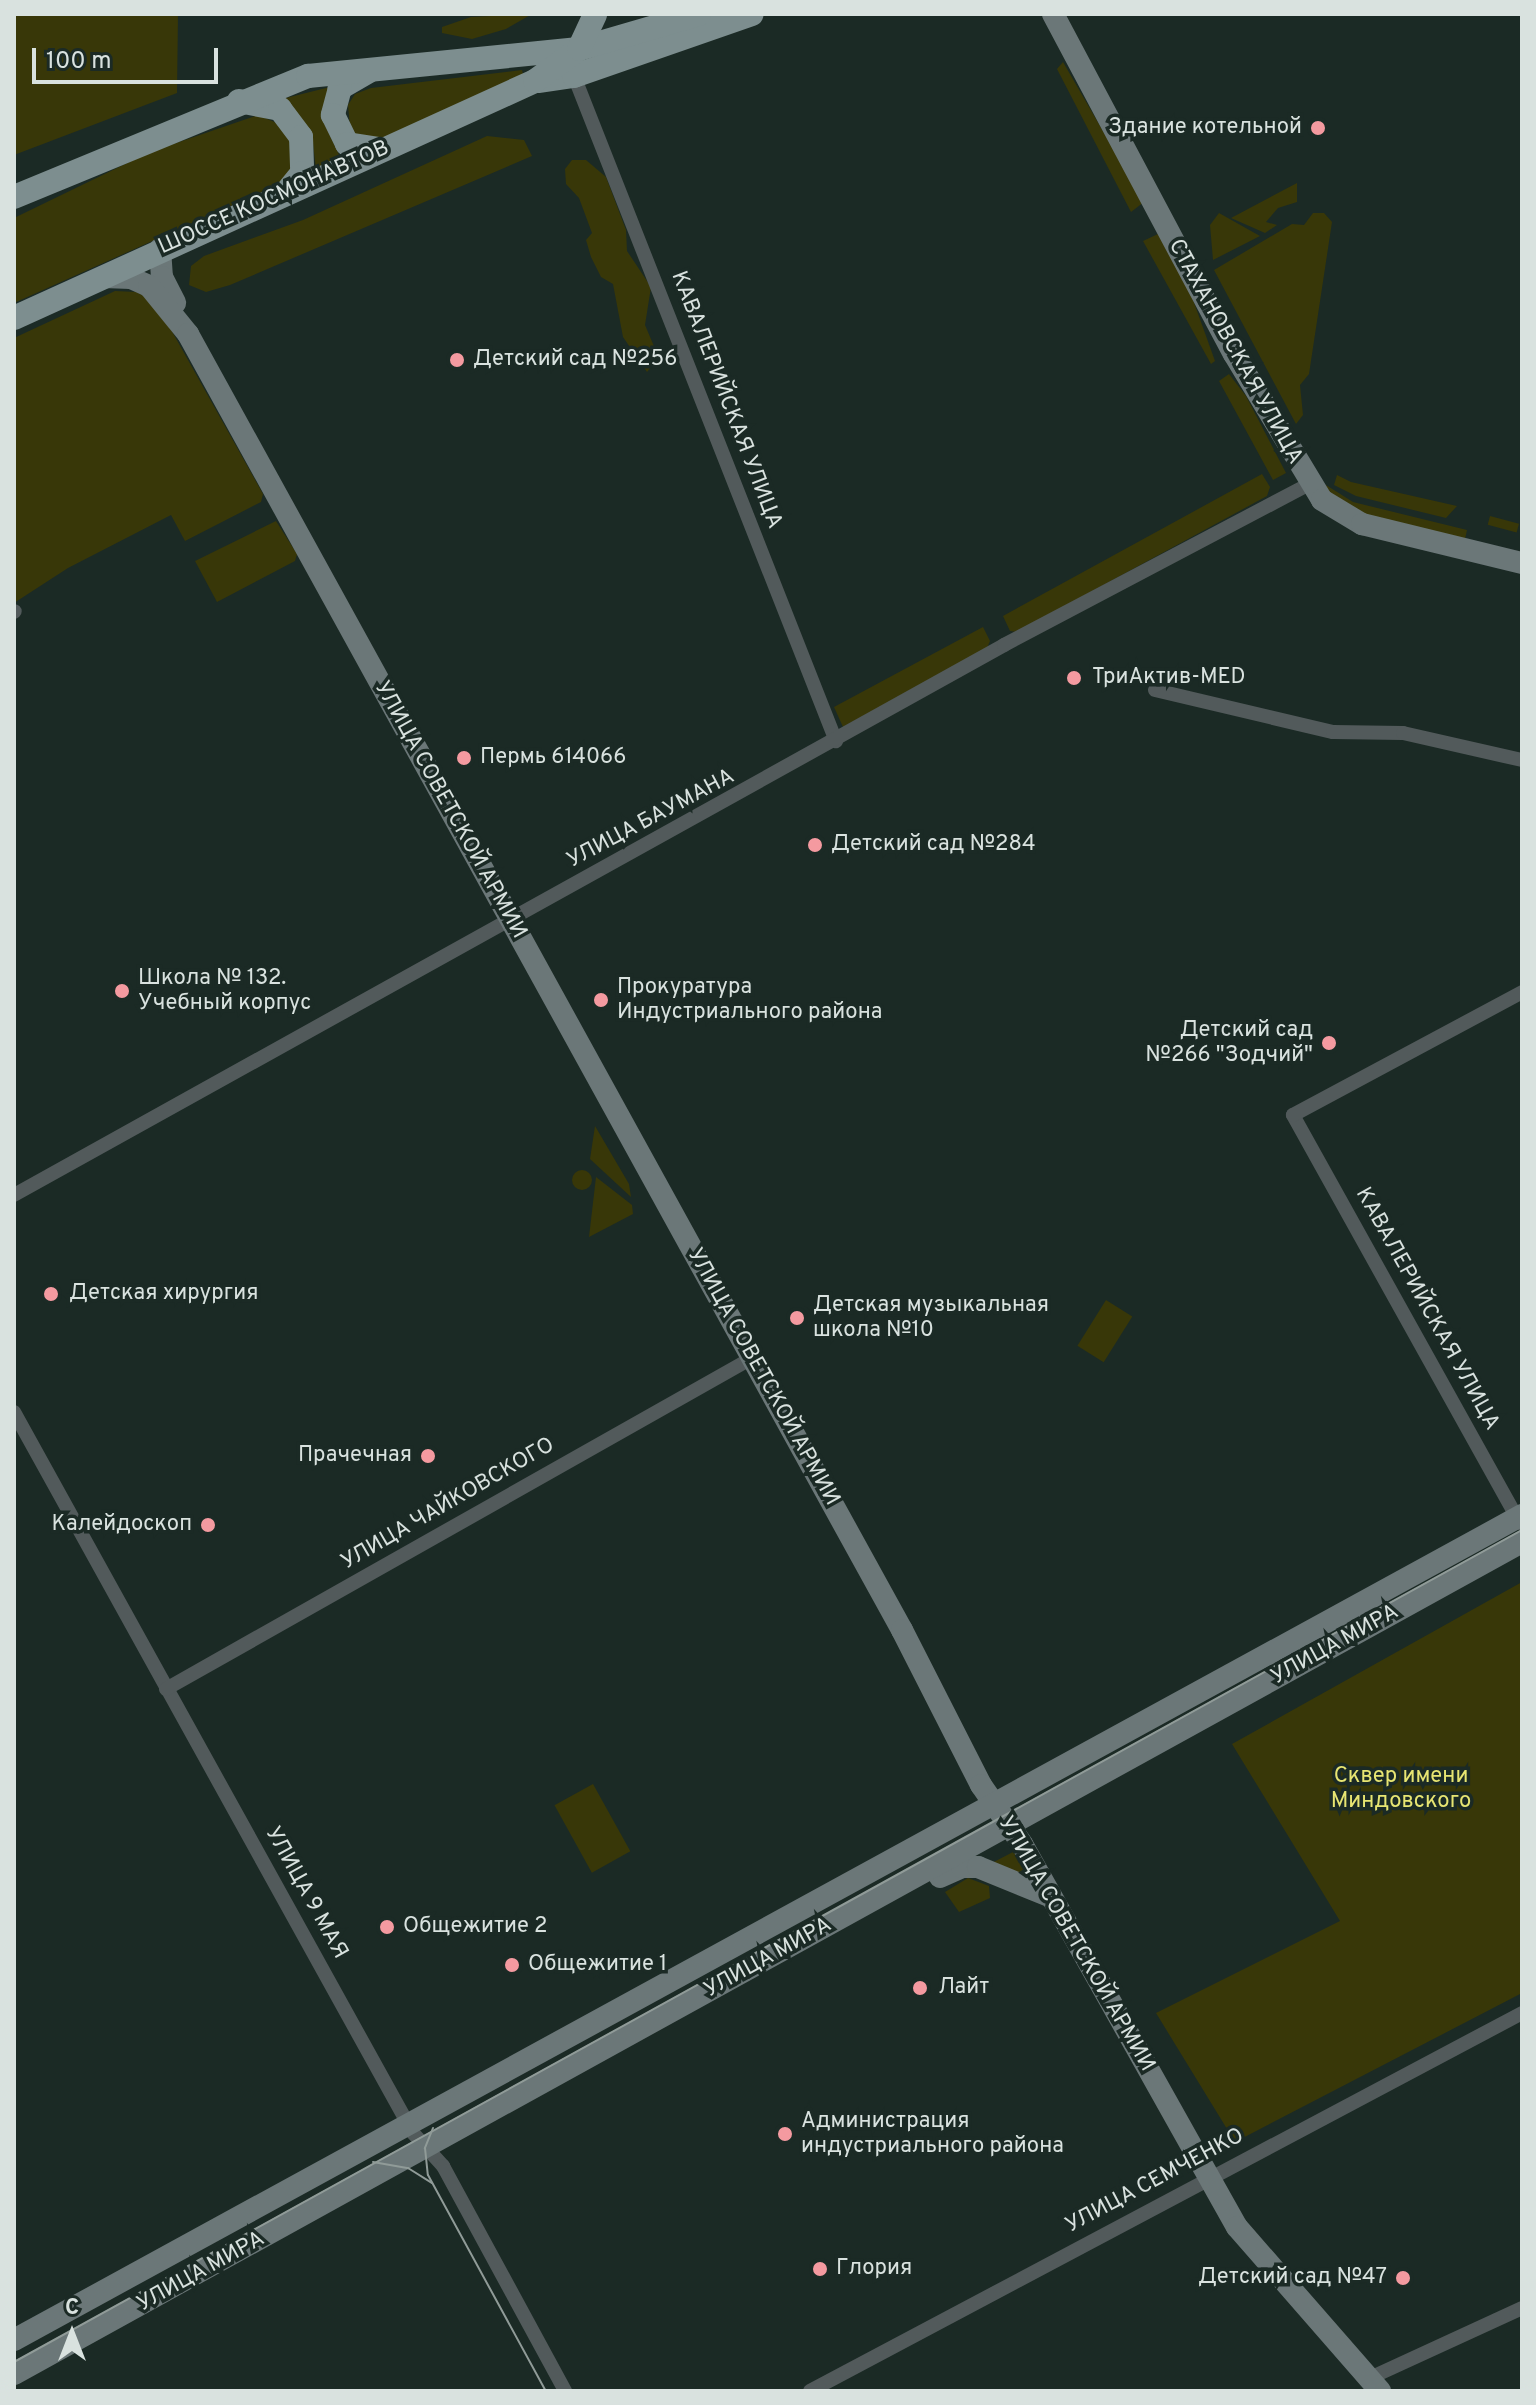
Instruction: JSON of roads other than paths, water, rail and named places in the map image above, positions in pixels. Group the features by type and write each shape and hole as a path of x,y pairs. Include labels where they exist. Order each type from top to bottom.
{"main road":[{"path":"531,54 565,35 581,14"},
{"path":"579,49 595,14"},
{"path":"610,14 622,26 659,28"},
{"name":"ШОССЕ КОСМОНАВТОВ","path":"14,197 239,101 308,76 382,65 579,49 699,14"},
{"name":"ШОССЕ КОСМОНАВТОВ","path":"535,81 574,76 752,14"},
{"name":"СТАХАНОВСКАЯ УЛИЦА","path":"1053,14 1234,354 1322,500 1362,524 1522,563"},
{"name":"ШОССЕ КОСМОНАВТОВ","path":"14,318 288,190 535,81 579,49"},
{"path":"382,65 340,88 333,115 347,144 383,150"},
{"path":"239,101 280,109 301,137 302,173 288,190"},
{"name":"УЛИЦА СОВЕТСКОЙ АРМИИ","path":"160,249 162,277 188,334 752,1358 994,1805 1009,1825 1237,2227 1375,2387"},
{"name":"УЛИЦА СОВЕТСКОЙ АРМИИ","path":"97,277 131,278 149,286 188,334"},
{"name":"УЛИЦА МИРА","path":"14,2340 407,2123 1520,1519"},
{"name":"УЛИЦА МИРА","path":"14,2374 1522,1542"},
{"path":"883,1895 915,1890 962,1867 987,1870 1049,1896"}],"street":[{"name":"КАВАЛЕРИЙСКАЯ УЛИЦА","path":"574,76 836,741"},
{"name":"УЛИЦА БАУМАНА","path":"14,1195 1004,645 1310,484"},
{"path":"1155,690 1333,732 1403,733 1522,760"},
{"name":"КАВАЛЕРИЙСКАЯ УЛИЦА","path":"1520,1519 1293,1115 1522,992"},
{"name":"УЛИЦА ЧАЙКОВСКОГО","path":"166,1689 752,1358"},
{"name":"УЛИЦА 9 МАЯ","path":"14,1412 407,2123 443,2166 565,2391"},
{"name":"УЛИЦА СЕМЧЕНКО","path":"810,2391 1208,2176 1522,2013"},
{"path":"1375,2387 1522,2308"}],"tram line":[{"path":"14,2362 1522,1530"},
{"path":"433,2128 425,2148 428,2175 546,2391"},
{"path":"373,2162 408,2168 432,2183"}],"place":[{"name":"Здание котельной","path":"1318,128"},
{"name":"Детский сад №256","path":"457,360"},
{"name":"ТриАктив-MED","path":"1074,678"},
{"name":"Пермь 614066","path":"464,758"},
{"name":"Детский сад №284","path":"815,845"},
{"name":"Школа № 132. Учебный корпус","path":"122,991"},
{"name":"Прокуратура Индустриального района","path":"601,1000"},
{"name":"Детский сад №266 \"Зодчий\"","path":"1329,1043"},
{"name":"Детская хирургия","path":"51,1294"},
{"name":"Детская музыкальная школа №10","path":"797,1318"},
{"name":"Прачечная","path":"428,1456"},
{"name":"Калейдоскоп","path":"208,1525"},
{"name":"Общежитие 2","path":"387,1927"},
{"name":"Общежитие 1","path":"512,1965"},
{"name":"Лайт","path":"920,1988"},
{"name":"Администрация индустриального района","path":"785,2134"},
{"name":"Глория","path":"820,2269"},
{"name":"Детский сад №47","path":"1403,2278"}],"park label":[{"name":"Сквер имени Миндовского","path":"1401,1788"}]}
